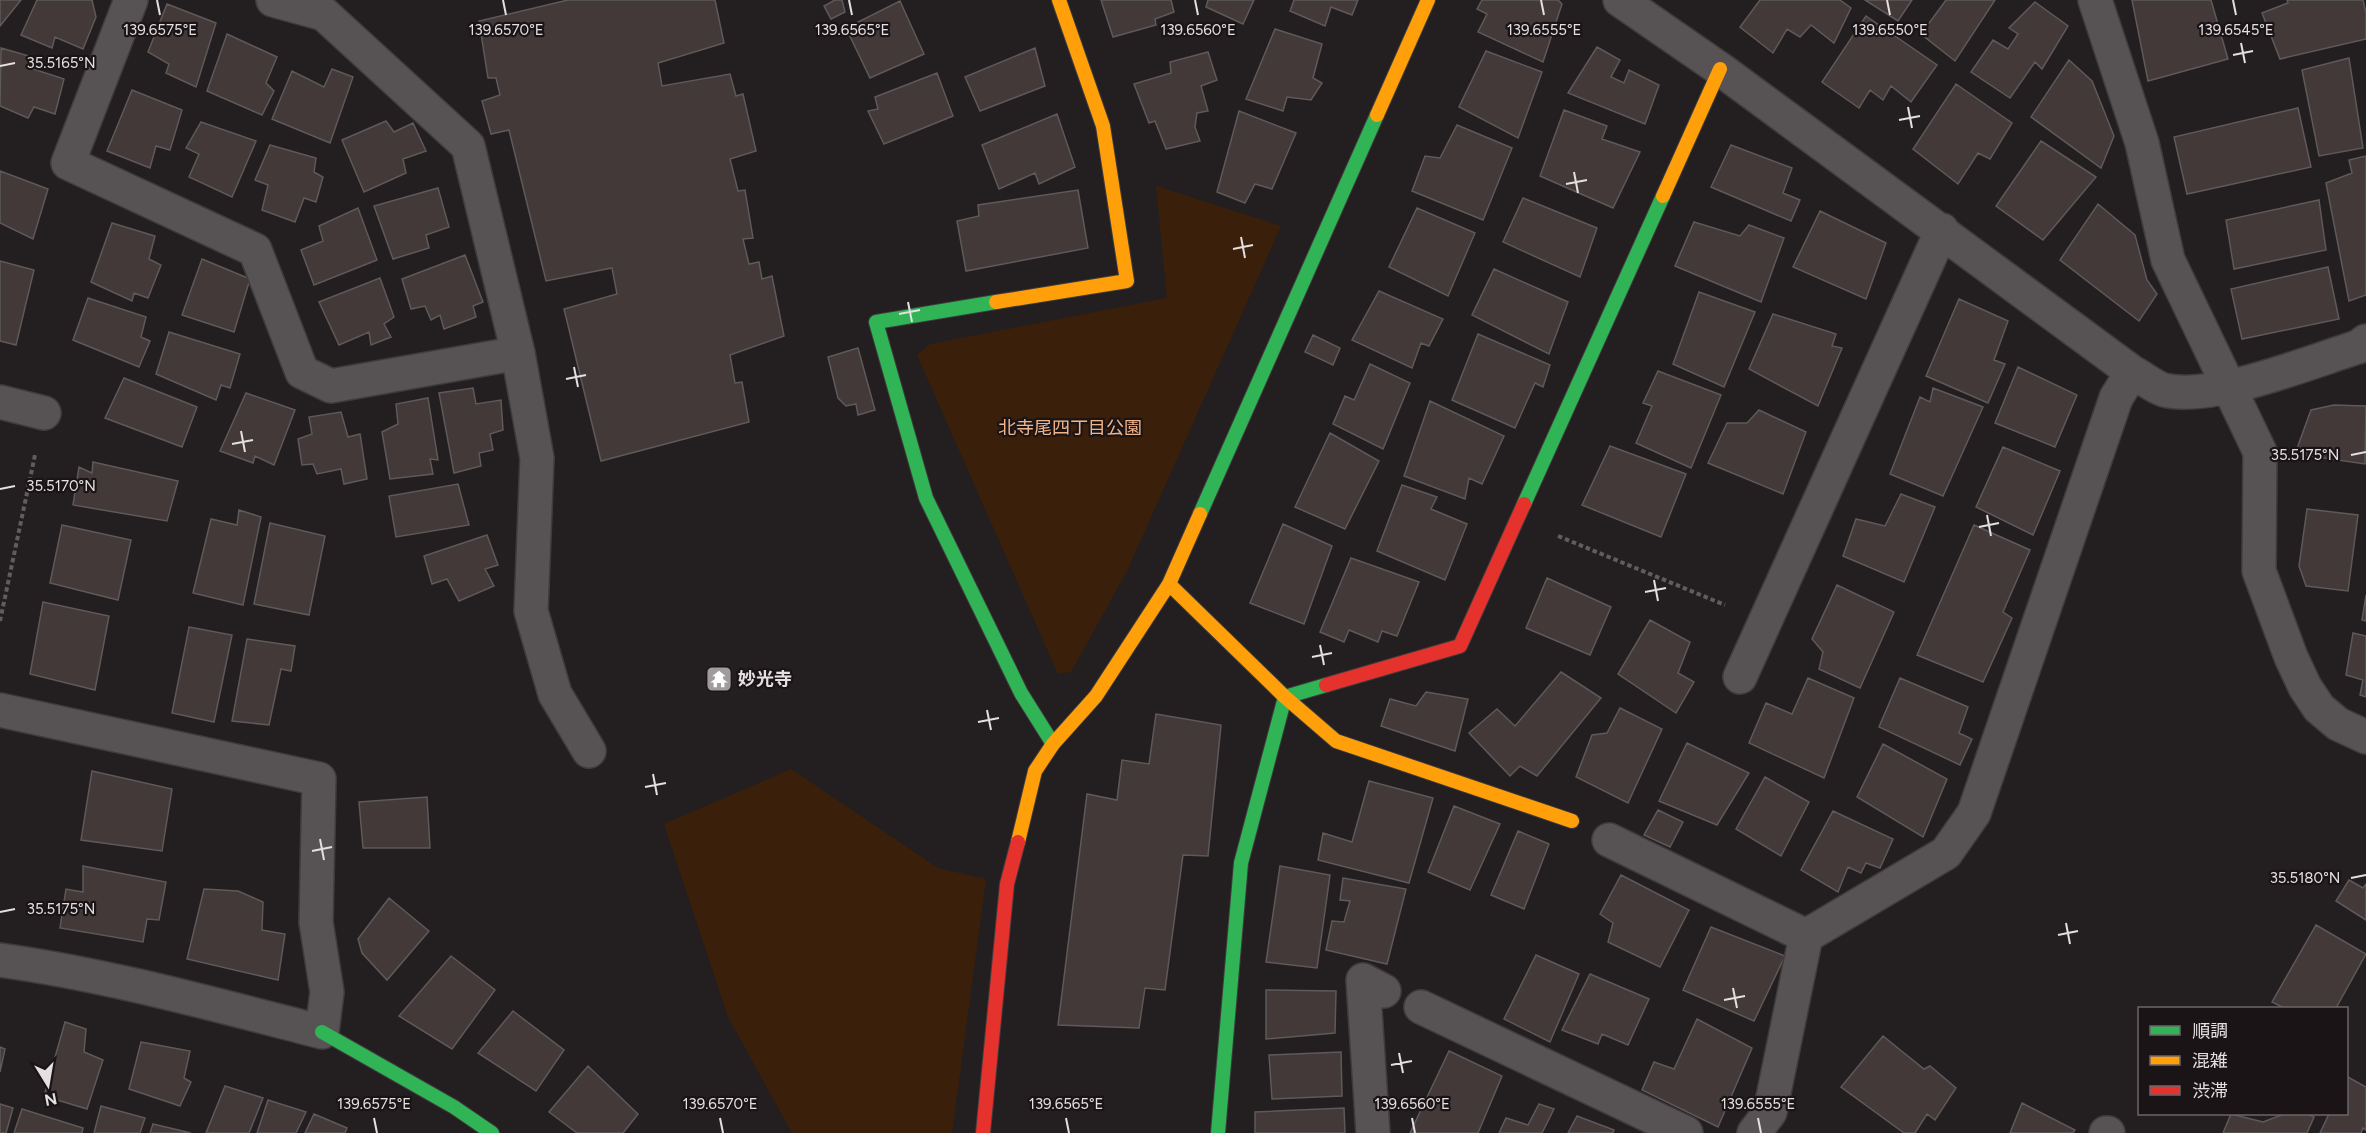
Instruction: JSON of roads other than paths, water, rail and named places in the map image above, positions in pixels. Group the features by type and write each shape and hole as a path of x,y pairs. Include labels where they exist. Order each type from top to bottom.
{"street":[{"path":"130,0 68,164 255,250 303,372 332,386 518,353"},
{"path":"273,0 324,15 468,146 518,353 537,458 531,611 555,694 589,751"},
{"path":"1053,744 1021,693 926,498 876,322 1127,281 1103,126 1059,0"},
{"path":"983,1133 1007,884 1035,771 1053,744 1096,696 1169,584 1428,0"},
{"path":"1620,0 1720,69 1942,230 2132,372 2163,390 2196,391 2229,387 2358,347 2366,341"},
{"path":"2095,0 2142,143 2168,260 2260,452 2259,571 2291,657 2305,687 2319,708 2338,724 2366,737"},
{"path":"1285,697 1460,646 1720,69"},
{"path":"1740,677 1942,230"},
{"path":"1754,1133 1770,1112 1806,936 1946,853 1974,813 2116,398 2132,372"},
{"path":"0,402 44,413"},
{"path":"1169,584 1285,697 1336,741 1572,822"},
{"path":"1218,1133 1241,863 1285,697"},
{"path":"0,710 319,779 316,922 327,992 322,1032"},
{"path":"1609,840 1806,936"},
{"path":"0,960 165,993 322,1032 454,1107 492,1133"},
{"path":"1373,1133 1363,980 1384,991"},
{"path":"1421,1006 1686,1133"}],"place":[{"name":"妙光寺","path":"719,679"}],"park label":[{"name":"北寺尾四丁目公園","path":"1070,428"}]}
